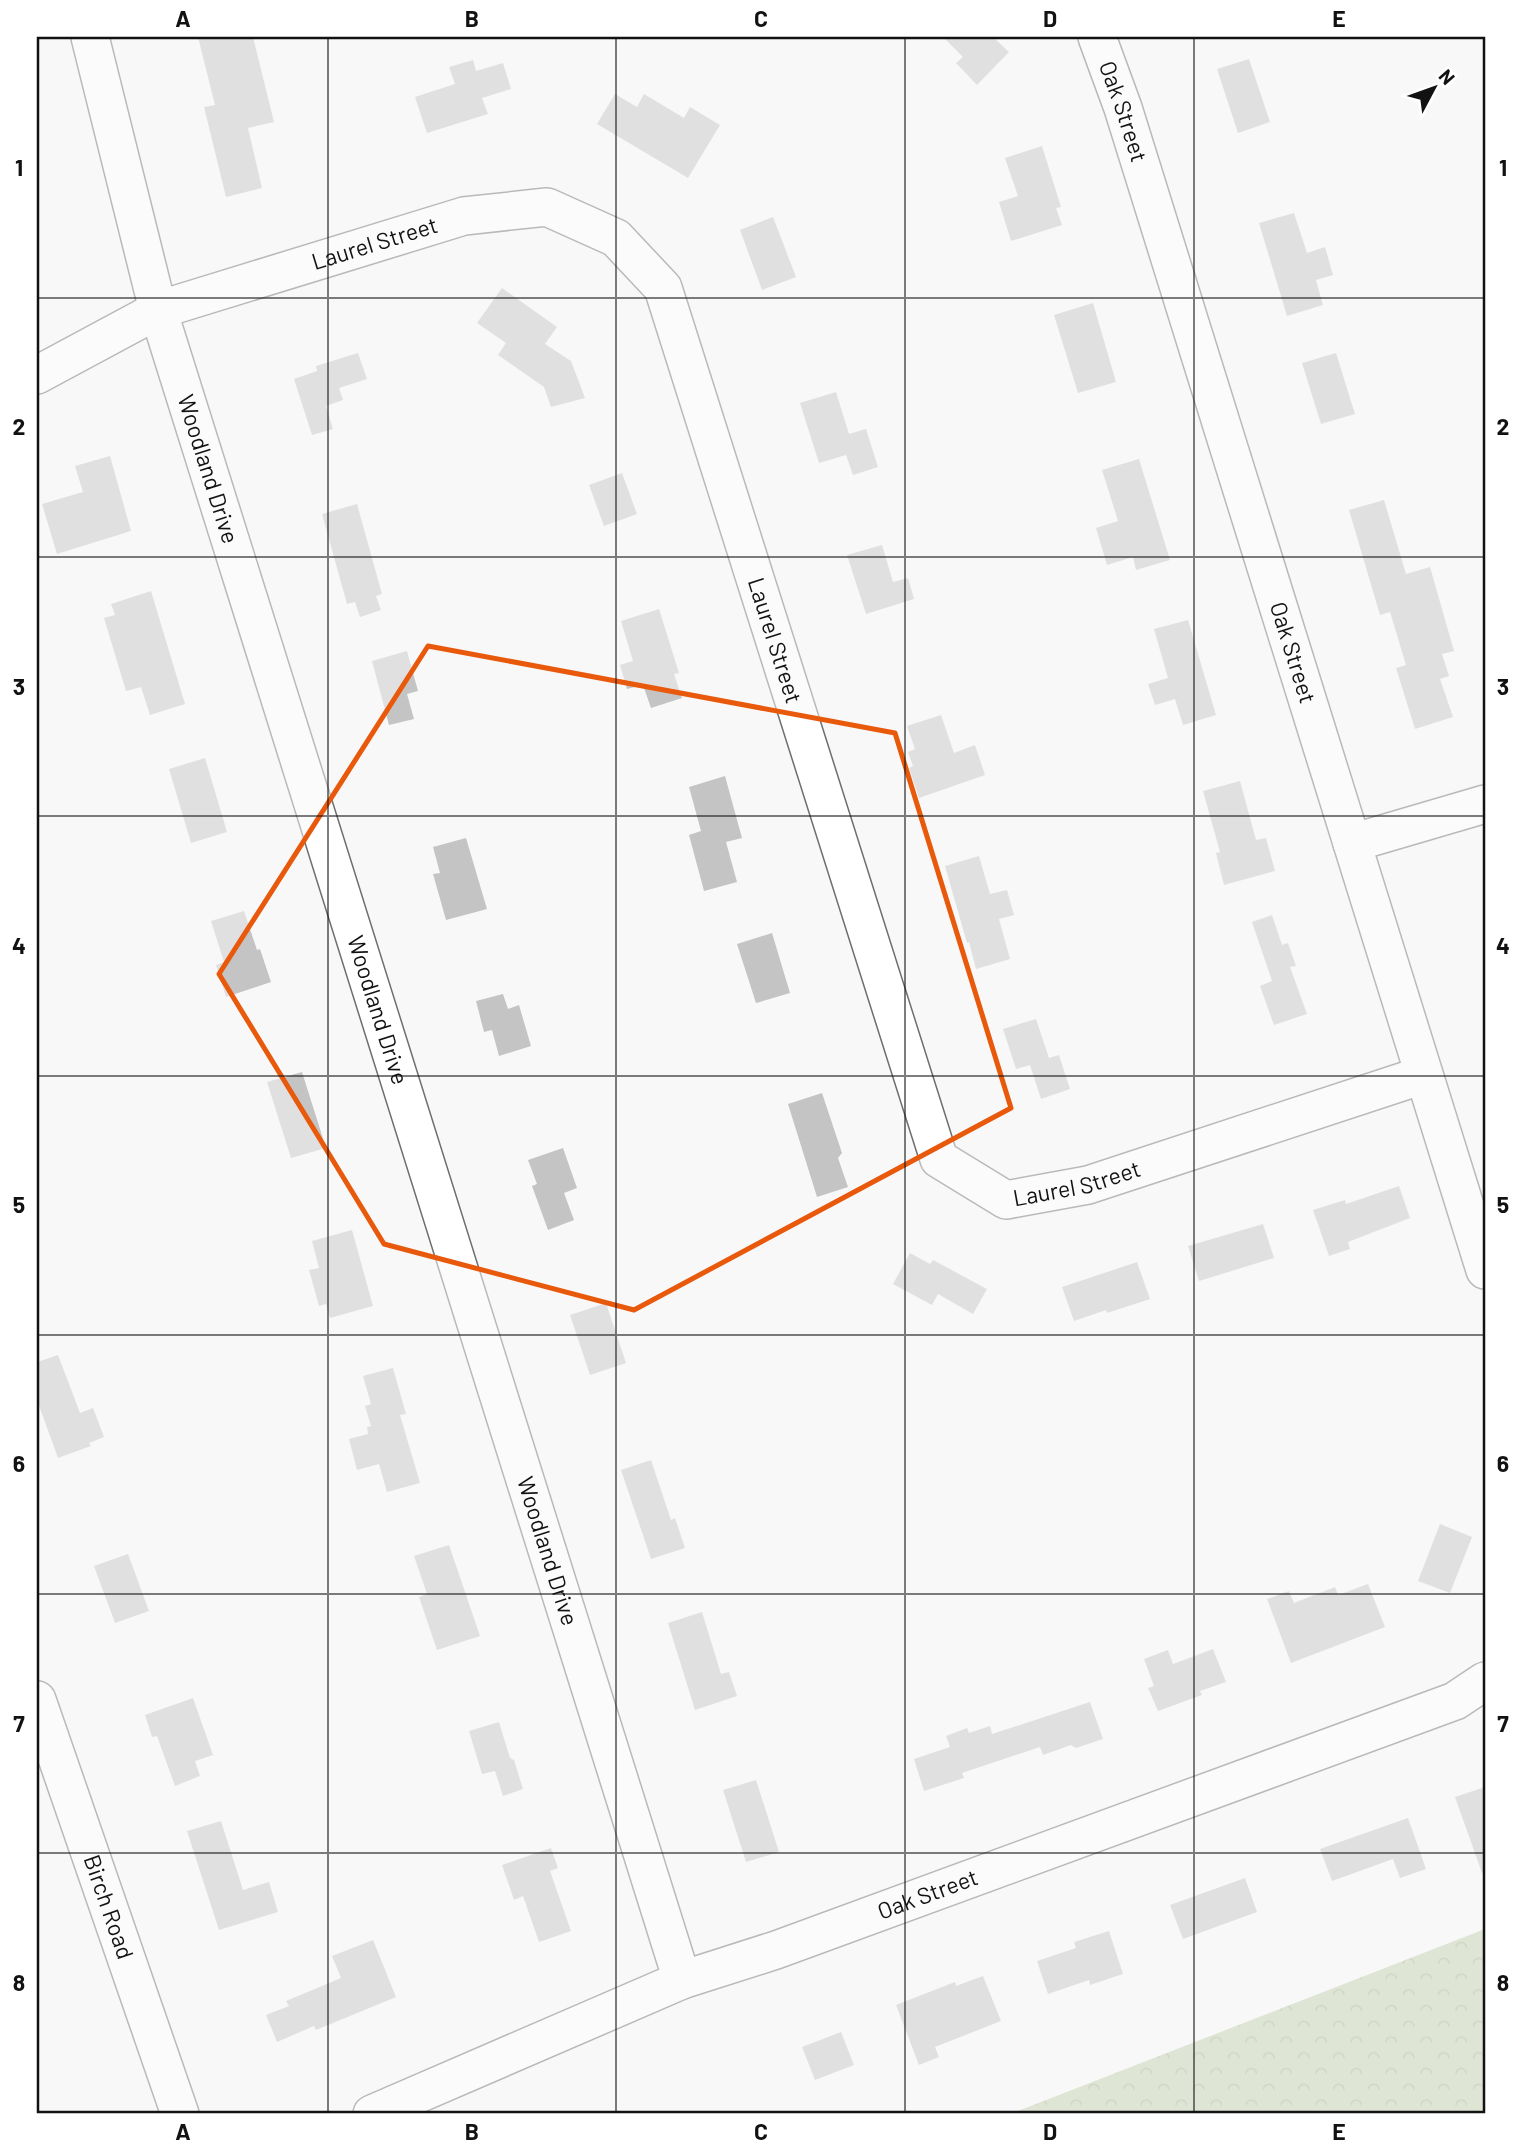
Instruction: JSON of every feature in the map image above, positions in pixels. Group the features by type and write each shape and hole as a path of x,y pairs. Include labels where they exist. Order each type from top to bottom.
{"street":[{"name":"Woodland Drive","path":"90,37 158,310 682,1980"},
{"name":"Oak Street","path":"1097,37 1124,108 1485,1270"},
{"name":"Laurel Street","path":"37,375 158,310 464,216 547,207 616,239 663,288 940,1158 1006,1199 1088,1185 1423,1075"},
{"path":"1352,843 1485,804"},
{"name":"Oak Street","path":"372,2114 682,1980 789,1945 1442,1705 1485,1681"},
{"name":"Birch Road","path":"37,1700 180,2114"}],"highlighted area":[{"path":"428,646 895,733 1011,1108 634,1310 384,1244 219,974"}],"green space":[{"path":"1485,1929 1485,2114 1010,2114"}],"building":[{"path":"198,37 253,37 274,122 248,128 262,188 226,197 204,107 215,105"},
{"path":"943,37 993,37 1009,52 977,85 956,63 963,57"},
{"path":"1249,59 1270,122 1238,133 1217,69"},
{"path":"473,60 476,71 503,63 511,89 482,98 488,114 427,133 415,97 455,84 449,67"},
{"path":"615,94 637,107 644,94 684,118 690,107 720,125 688,178 597,124"},
{"path":"1042,146 1061,207 1056,208 1062,225 1011,241 999,202 1018,196 1005,158"},
{"path":"1294,213 1307,253 1325,247 1333,275 1316,280 1323,305 1287,316 1259,223"},
{"path":"773,217 796,277 762,290 740,230"},
{"path":"502,288 557,327 545,344 571,361 585,398 551,407 544,387 498,355 506,343 477,323"},
{"path":"1093,303 1116,382 1078,393 1054,315"},
{"path":"358,353 367,379 339,388 343,400 326,406 333,429 312,435 294,379 317,371 316,366"},
{"path":"1336,353 1355,414 1321,424 1302,363"},
{"path":"836,392 849,434 866,429 878,467 853,475 846,455 819,463 800,403"},
{"path":"110,456 131,531 57,554 42,504 83,492 75,466"},
{"path":"1139,459 1170,560 1136,570 1133,557 1107,565 1096,528 1118,521 1102,470"},
{"path":"622,473 637,514 604,526 589,485"},
{"path":"1384,500 1406,574 1430,567 1454,651 1442,654 1449,676 1440,679 1453,717 1415,729 1396,668 1406,665 1390,612 1380,615 1349,510"},
{"path":"357,504 382,594 376,596 381,610 360,617 355,602 347,604 322,514"},
{"path":"882,545 893,582 908,578 914,599 866,614 847,555"},
{"path":"151,591 185,704 150,715 141,687 126,691 104,618 115,615 111,604"},
{"path":"659,609 679,673 674,674 682,698 651,708 643,685 627,689 620,665 633,661 621,621"},
{"path":"1188,620 1216,715 1183,725 1175,699 1155,705 1148,684 1168,678 1154,629"},
{"path":"407,651 418,691 407,694 414,719 389,725 372,661"},
{"path":"941,715 954,753 975,745 985,775 919,798 909,768 913,766 908,752 915,749 907,726"},
{"path":"205,758 227,832 191,843 169,769"},
{"path":"725,776 742,838 726,842 737,882 704,891 689,835 701,831 689,787"},
{"path":"1240,781 1256,840 1266,838 1275,871 1224,885 1216,853 1220,852 1203,791"},
{"path":"466,838 487,909 446,920 433,874 440,873 433,847"},
{"path":"979,856 990,894 1007,890 1014,915 999,919 1010,959 976,969 945,866"},
{"path":"244,911 271,982 226,997 216,965 224,962 211,921"},
{"path":"1272,915 1282,945 1288,943 1296,966 1290,967 1307,1014 1274,1025 1260,986 1272,981 1252,922"},
{"path":"772,933 790,993 756,1003 737,944"},
{"path":"503,994 508,1009 519,1005 531,1046 499,1056 492,1030 484,1032 476,1001"},
{"path":"1036,1019 1049,1058 1059,1055 1070,1089 1041,1099 1030,1065 1016,1069 1003,1029"},
{"path":"302,1072 326,1148 291,1158 267,1082"},
{"path":"822,1093 842,1153 838,1158 848,1187 817,1197 788,1104"},
{"path":"563,1148 577,1188 564,1193 574,1220 548,1230 532,1186 537,1184 528,1160"},
{"path":"1399,1186 1410,1218 1348,1242 1350,1249 1329,1256 1313,1210 1345,1200 1346,1204"},
{"path":"1263,1224 1274,1258 1199,1281 1188,1246"},
{"path":"352,1230 373,1306 330,1318 326,1304 319,1306 309,1270 319,1268 312,1241"},
{"path":"910,1253 930,1264 933,1260 987,1289 973,1314 938,1294 932,1305 893,1284"},
{"path":"1137,1262 1150,1299 1074,1321 1062,1287"},
{"path":"606,1303 626,1363 590,1375 570,1315"},
{"path":"58,1355 80,1413 93,1408 104,1437 89,1443 91,1446 58,1458 37,1400 37,1362"},
{"path":"393,1368 406,1414 400,1415 420,1483 387,1492 379,1464 357,1470 349,1439 368,1434 367,1427 371,1426 365,1406 371,1404 363,1376"},
{"path":"651,1460 671,1520 675,1518 685,1548 651,1559 621,1470"},
{"path":"1440,1524 1472,1537 1450,1593 1418,1581"},
{"path":"449,1545 480,1636 437,1650 419,1597 427,1594 414,1556"},
{"path":"128,1554 149,1611 115,1623 94,1566"},
{"path":"1368,1584 1385,1627 1291,1663 1267,1599 1289,1591 1294,1603 1335,1587 1338,1595"},
{"path":"702,1612 721,1674 729,1672 737,1696 695,1710 668,1623"},
{"path":"1213,1649 1226,1682 1200,1691 1202,1695 1158,1711 1148,1688 1154,1686 1144,1659 1168,1650 1173,1664"},
{"path":"193,1698 213,1755 195,1761 200,1776 175,1786 157,1736 152,1737 145,1715"},
{"path":"1090,1702 1103,1739 1076,1748 1071,1745 1043,1755 1040,1747 962,1773 964,1778 924,1791 914,1759 950,1747 946,1736 967,1728 969,1733 990,1726 992,1734"},
{"path":"499,1722 523,1789 503,1796 495,1771 482,1774 469,1731"},
{"path":"756,1780 779,1852 746,1862 723,1790"},
{"path":"1485,1787 1485,1872 1482,1873 1455,1797"},
{"path":"1408,1818 1426,1869 1400,1878 1393,1859 1332,1881 1320,1849"},
{"path":"221,1821 243,1890 269,1882 278,1912 219,1930 187,1831"},
{"path":"551,1848 558,1868 550,1871 571,1931 539,1942 523,1896 514,1900 502,1865"},
{"path":"1245,1878 1257,1912 1183,1939 1170,1905"},
{"path":"1109,1931 1123,1974 1090,1985 1089,1980 1048,1994 1037,1961 1076,1948 1074,1942"},
{"path":"373,1940 396,1997 316,2030 314,2026 277,2042 266,2015 289,2006 286,2001 341,1978 332,1956"},
{"path":"983,1976 1001,2021 935,2047 939,2057 919,2065 896,2005 955,1982 956,1986"},
{"path":"841,2032 854,2065 815,2080 802,2047"}]}
